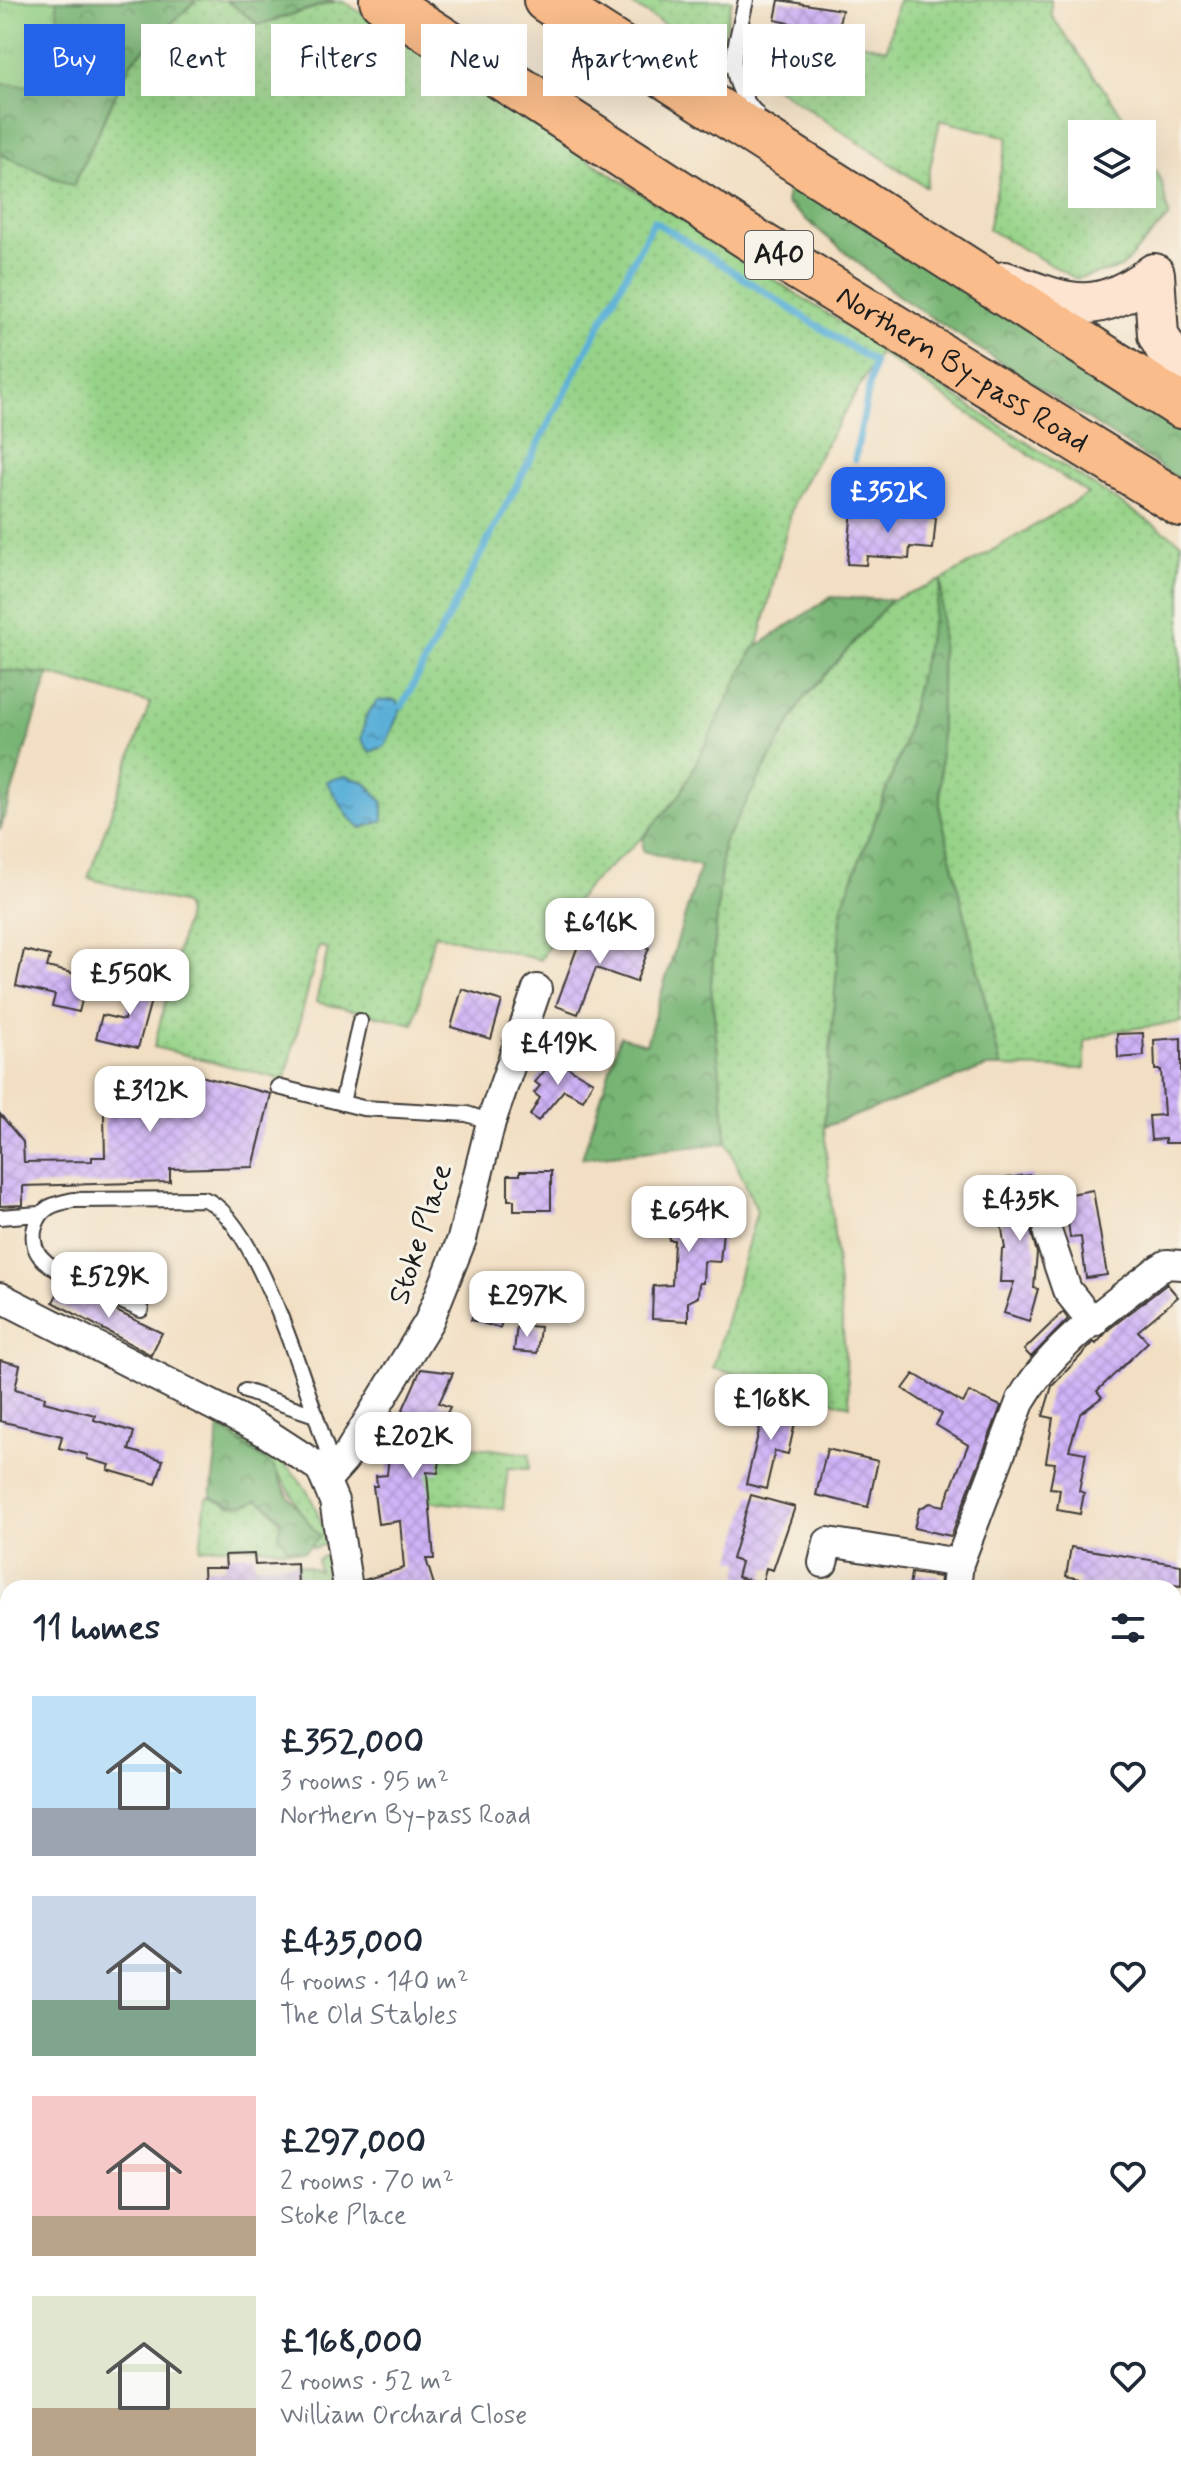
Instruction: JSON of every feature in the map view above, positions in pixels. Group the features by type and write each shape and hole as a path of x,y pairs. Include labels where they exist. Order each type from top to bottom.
{"highway":[{"name":"Northern By-pass Road","path":"382,0 750,238 967,368 1181,504"},
{"path":"546,0 583,24"},
{"path":"695,96 1181,406"}],"street":[{"path":"974,272 1061,301 1087,304 1123,296 1154,274 1158,335 1181,376"},
{"name":"Stoke Place","path":"324,1474 344,1460 429,1321 462,1239 491,1122 537,989"},
{"path":"1048,1234 1067,1290 1093,1323"},
{"path":"823,1563 828,1542 958,1576 1027,1390 1056,1354 1093,1323 1156,1271 1179,1264"},
{"path":"0,1297 263,1431 324,1474 346,1580"}],"lane":[{"path":"746,0 733,61 733,79 740,95 799,161"},
{"path":"727,64 733,61"},
{"path":"342,1103 360,1021"},
{"path":"278,1087 363,1108 467,1114 491,1122"},
{"path":"0,1217 39,1214 52,1204 73,1200 204,1199 217,1203 251,1249 327,1450 324,1474"},
{"path":"39,1214 32,1235 39,1256 60,1270 141,1310"},
{"path":"245,1391 315,1415"}],"green space":[{"path":"0,0 56,0 57,24 24,24 24,85 0,84"},
{"path":"40,0 196,0 171,24 141,24 141,52 131,62 125,75 125,24 27,24"},
{"path":"196,0 227,0 258,25 341,0 378,24 271,24 271,96 405,96 405,41 421,52 421,96 490,96 1181,542 1181,1022 1116,1031 1085,1041 1085,1069 1001,1067 940,810 942,585 902,749 842,906 824,1127 850,1406 713,1368 757,1211 727,1143 711,985 723,844 802,701 891,600 942,580 1088,494 879,353 794,500 758,645 753,649 680,795 643,837 591,883 566,913 541,960 434,934 414,1024 316,1002 328,949 319,946 285,1080 154,1047 187,914 184,904 88,878 150,703 49,674 0,670 0,154 73,186 115,96 125,96 125,75 131,62 141,52 141,96 255,96 255,24 171,24"},
{"path":"227,0 332,0 334,1 258,25"},
{"path":"625,0 732,0 726,24 663,24"},
{"path":"898,0 1051,0 1051,15 1126,120 1068,120 1068,208 1156,208 1156,172 1162,183 1169,216 1121,268 1076,279 988,229 1008,137 940,120 926,187 789,96 865,96 865,44 887,49"},
{"path":"754,19 776,24 753,24"},
{"path":"24,30 24,96 115,96 73,186 0,154 0,74"},
{"path":"804,186 1181,421 1181,480 897,295 786,203 788,187"},
{"path":"942,580 940,810 1001,1067 987,1067 824,1127 842,906 902,749"},
{"path":"831,597 891,600 802,701 723,844 711,985 727,1143 582,1158 620,1036 646,1044 700,866 643,851 643,837 680,795 753,649"},
{"path":"0,670 49,674 0,830"},
{"path":"222,1422 277,1458 302,1483 312,1499 327,1544 313,1548 298,1507 280,1477 256,1452 219,1427"},
{"path":"219,1427 273,1466 289,1497 320,1537 304,1552 288,1548 278,1535 281,1520 271,1508 257,1500 234,1505 211,1497"},
{"path":"426,1441 530,1454 529,1469 508,1468 503,1509 418,1500 405,1469 440,1455 424,1452"},
{"path":"211,1497 231,1506 257,1499 278,1520 288,1548 304,1552 241,1545 200,1549 206,1498"},
{"path":"332,1552 337,1580 298,1580 297,1563 319,1571 317,1559"}],"water":[{"path":"394,700 402,706 385,746 370,752 361,739 366,716 377,701"},
{"path":"345,776 365,782 383,802 383,821 361,828 348,816 326,781"}],"building":[{"path":"779,0 842,10 839,24 794,24 775,20"},
{"path":"852,509 936,518 933,549 910,547 909,559 867,556 866,565 847,564"},
{"path":"583,932 603,939 606,933 649,948 636,982 596,968 578,1014 556,1006"},
{"path":"24,950 50,956 47,967 88,977 79,1012 52,1006 55,995 16,986"},
{"path":"135,977 156,982 138,1048 96,1038 102,1015 124,1020"},
{"path":"462,989 502,1001 491,1039 451,1027"},
{"path":"1143,1033 1144,1056 1118,1058 1117,1034"},
{"path":"1181,1038 1181,1143 1151,1140 1149,1116 1164,1115 1161,1070 1155,1070 1154,1040"},
{"path":"551,1063 557,1068 560,1063 593,1082 583,1100 564,1090 538,1121 530,1115 540,1098 534,1093 540,1086 535,1082"},
{"path":"185,1072 271,1094 253,1167 170,1169 170,1182 23,1186 23,1205 0,1206 0,1114 23,1142 24,1162 92,1161 92,1157 105,1157 103,1073"},
{"path":"520,1171 551,1171 551,1210 514,1210 514,1200 508,1200 508,1175 520,1175"},
{"path":"1031,1175 1033,1186 1042,1185 1039,1220 1031,1231 1037,1253 1034,1288 1038,1289 1029,1321 1004,1313 1014,1282 1000,1282 1002,1249 1005,1249 997,1195 1009,1194 1006,1178"},
{"path":"1093,1190 1107,1275 1086,1278 1081,1237 1070,1238 1065,1195"},
{"path":"670,1195 704,1196 703,1203 721,1204 721,1210 725,1211 720,1262 704,1261 703,1283 699,1283 698,1297 688,1302 688,1321 652,1319 653,1286 672,1285 674,1240 669,1240"},
{"path":"1167,1284 1178,1297 1138,1331 1148,1342 1097,1391 1102,1397 1080,1414 1069,1450 1086,1453 1079,1491 1084,1493 1080,1514 1057,1510 1060,1489 1050,1488 1055,1463 1046,1462 1053,1418 1043,1416 1052,1386 1094,1342 1096,1344 1109,1329"},
{"path":"62,1285 162,1333 151,1355 53,1302"},
{"path":"484,1285 511,1292 500,1328 471,1320"},
{"path":"1063,1312 1068,1319 1031,1357 1024,1350"},
{"path":"517,1325 540,1327 537,1353 514,1351"},
{"path":"0,1360 20,1365 15,1389 45,1397 44,1402 95,1415 94,1420 134,1432 129,1450 163,1460 156,1484 108,1470 110,1465 87,1459 88,1455 59,1448 62,1436 0,1421"},
{"path":"421,1369 453,1373 439,1403 450,1407 445,1417 449,1418 434,1454 441,1455 438,1473 427,1472 434,1559 426,1559 433,1580 364,1580 404,1568 400,1521 378,1524 373,1486 377,1486 376,1476 387,1475 391,1436"},
{"path":"914,1374 963,1403 969,1392 1001,1406 951,1536 914,1528 919,1509 930,1503 944,1506 968,1445 936,1425 942,1414 903,1389"},
{"path":"766,1402 798,1410 788,1454 775,1451 766,1489 746,1484"},
{"path":"827,1449 878,1461 868,1507 816,1495"},
{"path":"751,1495 795,1507 773,1570 766,1568 763,1580 737,1577 741,1562 732,1559"},
{"path":"1071,1547 1181,1565 1181,1580 1080,1580 1066,1576"},
{"path":"254,1554 255,1565 297,1563 298,1580 204,1580 203,1568 226,1568 225,1555"},
{"path":"911,1573 940,1577 940,1580 910,1580"}],"waterway":[{"path":"402,706 654,221 874,362 855,459"}]}
